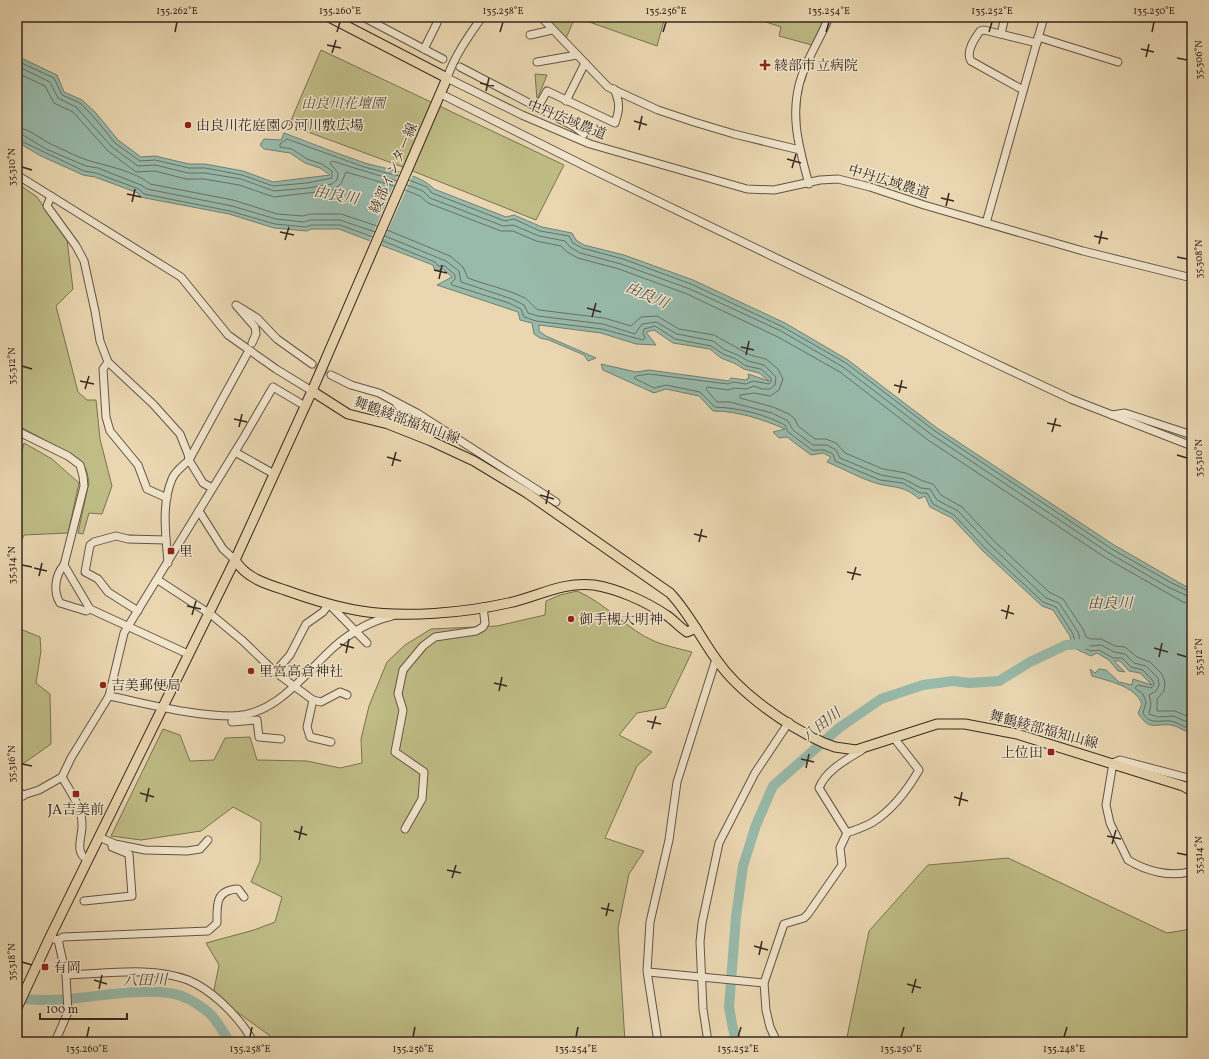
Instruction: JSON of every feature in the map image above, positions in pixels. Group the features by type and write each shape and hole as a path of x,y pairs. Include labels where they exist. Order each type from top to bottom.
{"main road":[{"path":"329,17 447,78"},
{"name":"綾部インター線","path":"312,391 326,355 442,98 447,78"},
{"path":"17,1008 30,979 54,938 99,837 235,560 312,391"},
{"name":"舞鶴綾部福知山線","path":"312,391 348,414 388,424 431,440 474,461 527,493 638,569 670,593 684,608 716,659 732,680 754,699 824,744 835,747 860,749 937,724 965,724 1017,734 1113,763 1183,786 1192,791"},
{"path":"235,560 239,567 249,576 267,584 329,604 359,611 397,615 458,611 509,603 567,586 593,585 622,593 646,603 668,616 687,632 696,628"}],"street":[{"path":"363,17 443,59"},
{"path":"424,49 437,23 435,17"},
{"path":"447,78 463,43 482,17"},
{"path":"541,17 608,86 658,110 734,134 800,150"},
{"path":"809,184 800,150 795,116 795,96 804,68 829,17"},
{"path":"1001,34 1005,17"},
{"path":"986,223 1044,17"},
{"path":"1069,17 1077,17"},
{"path":"530,35 552,30"},
{"path":"1023,90 969,59 971,45 980,30 1038,40 1118,62"},
{"path":"537,62 578,56"},
{"path":"566,101 584,63"},
{"path":"460,67 538,107 575,127 584,134"},
{"name":"中丹広域農道","path":"447,78 522,115 603,149 747,189 774,190 809,184 820,180 838,179 870,187 1083,251 1192,278"},
{"path":"538,107 547,91 615,123 619,112 620,102 614,89"},
{"path":"442,98 1057,392 1111,415 1192,446"},
{"path":"17,175 181,277 228,335 276,369 312,391"},
{"path":"51,196 46,206 76,246 84,261 96,311 100,341 108,362 153,404 180,434 189,460 203,482 212,488"},
{"path":"252,343 256,334 255,327 236,305 257,318 277,339 312,364"},
{"path":"168,563 166,540 167,498 172,479 176,472 189,460 247,354"},
{"path":"108,362 103,369 106,417 110,431 138,465 148,489 167,498"},
{"path":"331,375 351,385 379,393 417,413 556,502"},
{"path":"17,789 20,797 39,790 62,777 71,758 109,696 118,651 124,633 158,580 273,387 300,403"},
{"path":"394,401 414,424 426,431 431,440"},
{"path":"1111,415 1126,413 1192,435"},
{"path":"17,431 68,456 80,465 84,486 64,565 60,569 55,591 60,603 86,611 90,609"},
{"path":"234,452 274,474"},
{"path":"199,512 223,549 235,560"},
{"path":"138,610 108,592 98,579 85,572 90,545 94,542 116,536 128,539 166,540"},
{"path":"64,565 90,609 188,654"},
{"path":"158,580 208,613 243,641 275,672 314,700 321,702 340,692 347,695"},
{"path":"275,672 290,655 306,624 323,612 329,604 367,643"},
{"path":"405,829 422,799 424,772 396,752 403,710 398,694 403,670 423,646 435,637 476,631 483,627 485,623 483,607"},
{"path":"109,696 207,714 234,716 254,711 282,698 334,646 376,620 397,615"},
{"path":"658,1042 650,997 648,972 647,945 650,922 669,840 677,782 716,659"},
{"path":"314,700 307,727 310,737 331,742"},
{"path":"234,716 232,722 257,720 259,737 281,739"},
{"path":"708,1042 705,1029 700,942 702,923 719,843 755,773 789,722"},
{"path":"777,1042 766,1010 764,983 784,924 804,918 808,914 842,865 840,848 846,833 872,823 879,818 909,786 919,770 894,738"},
{"path":"846,833 819,788 827,776 839,764 860,749"},
{"path":"1192,779 1120,760 1113,763 1106,805 1110,823 1128,860 1147,870 1170,874 1182,874 1192,871"},
{"path":"62,777 77,807 82,824 79,849 81,854 88,860"},
{"path":"99,837 112,842 145,850 187,851 200,849 208,840"},
{"path":"84,901 132,896 129,854 112,847 112,842"},
{"path":"55,1042 68,1012 66,978 54,938 208,931 217,923 219,897 223,892 238,889 244,897"},
{"path":"648,972 764,983"},
{"path":"66,978 155,973 189,980 204,988 231,1010 245,1028 253,1042"}],"green space":[{"path":"543,17 575,17 565,41"},
{"path":"575,17 665,17 657,46"},
{"path":"751,17 825,17 812,45 779,36 781,27"},
{"name":"由良川花壇園","path":"321,50 564,165 536,220 400,166 289,125"},
{"path":"535,74 547,75 537,100"},
{"path":"17,183 37,197 67,240 73,289 56,306 78,392 87,400 96,400 100,439 112,486 102,514 89,513 83,534 78,533 89,482 86,469 76,457 17,425"},
{"path":"24,443 52,459 79,483 68,533 24,535 17,551 17,473"},
{"path":"577,591 598,602 645,637 656,642 692,652 665,708 637,713 619,735 652,752 637,766 605,838 644,851 629,874 618,928 625,1042 271,1042 269,1035 213,995 219,965 206,943 254,930 275,922 282,897 251,882 260,861 261,822 233,807 201,831 141,840 111,836 163,729 180,735 190,761 214,760 225,738 250,737 257,760 307,761 340,768 362,763 361,739 369,706 387,662 405,645 431,629 497,626 545,615 546,601 560,595"},
{"path":"17,623 18,628 40,637 41,651 36,683 50,694 51,744 17,768"},
{"path":"1008,858 1167,933 1192,929 1192,1042 846,1042 869,931 928,865"}],"water":[{"name":"由良川","path":"17,56 57,75 64,92 82,100 96,113 118,140 141,157 155,156 189,164 205,164 243,171 273,182 330,175 320,168 305,163 290,153 264,149 260,145 264,139 281,140 284,133 365,163 411,175 420,179 434,189 506,217 514,215 542,227 572,233 576,240 584,245 624,255 693,280 785,323 848,360 937,428 1114,545 1192,590 1192,733 1174,726 1149,725 1138,713 1142,704 1134,693 1121,685 1092,676 1090,669 1095,673 1099,669 1106,670 1119,682 1132,685 1133,679 1152,685 1140,673 1129,671 1120,661 1114,661 1125,672 1118,671 1109,660 1097,653 1091,656 1072,647 1070,636 1053,610 1042,606 983,551 952,518 930,507 925,496 919,499 905,490 879,484 859,477 827,462 831,457 823,453 811,455 787,437 779,438 773,432 785,429 776,425 740,414 713,411 699,396 666,389 654,393 603,370 601,364 636,372 649,370 729,381 731,378 745,380 749,378 748,374 769,381 759,373 744,369 721,358 710,349 673,343 654,330 646,332 656,345 636,344 601,333 539,325 539,331 546,336 596,358 588,361 584,355 549,340 540,338 534,334 532,323 520,320 518,312 437,285 452,277 443,269 435,271 433,265 339,229 311,229 307,231 274,228 229,214 140,197 138,193 95,177 83,175 41,156 17,142"}],"pier":[{"path":"400,170 413,175 381,246 369,242"}],"waterway":[{"name":"八田川","path":"737,1042 729,1007 736,917 743,866 756,825 773,786 839,728 881,699 923,685 953,681 969,683 999,681 1030,662 1066,645 1085,644"},
{"name":"八田川","path":"17,998 55,1000 132,992 175,994 190,1000 208,1012 217,1022 230,1042"}],"tunnel":[{"path":"312,364 331,375"}],"place":[{"name":"綾部市立病院","path":"765,65"},
{"name":"由良川花庭園の河川敷広場","path":"188,125"},
{"name":"里","path":"171,551"},
{"name":"御手槻大明神","path":"571,619"},
{"name":"里宮高倉神社","path":"251,671"},
{"name":"吉美郵便局","path":"103,685"},
{"name":"上位田","path":"1051,752"},
{"name":"JA吉美前","path":"76,794"},
{"name":"有岡","path":"45,967"}]}
